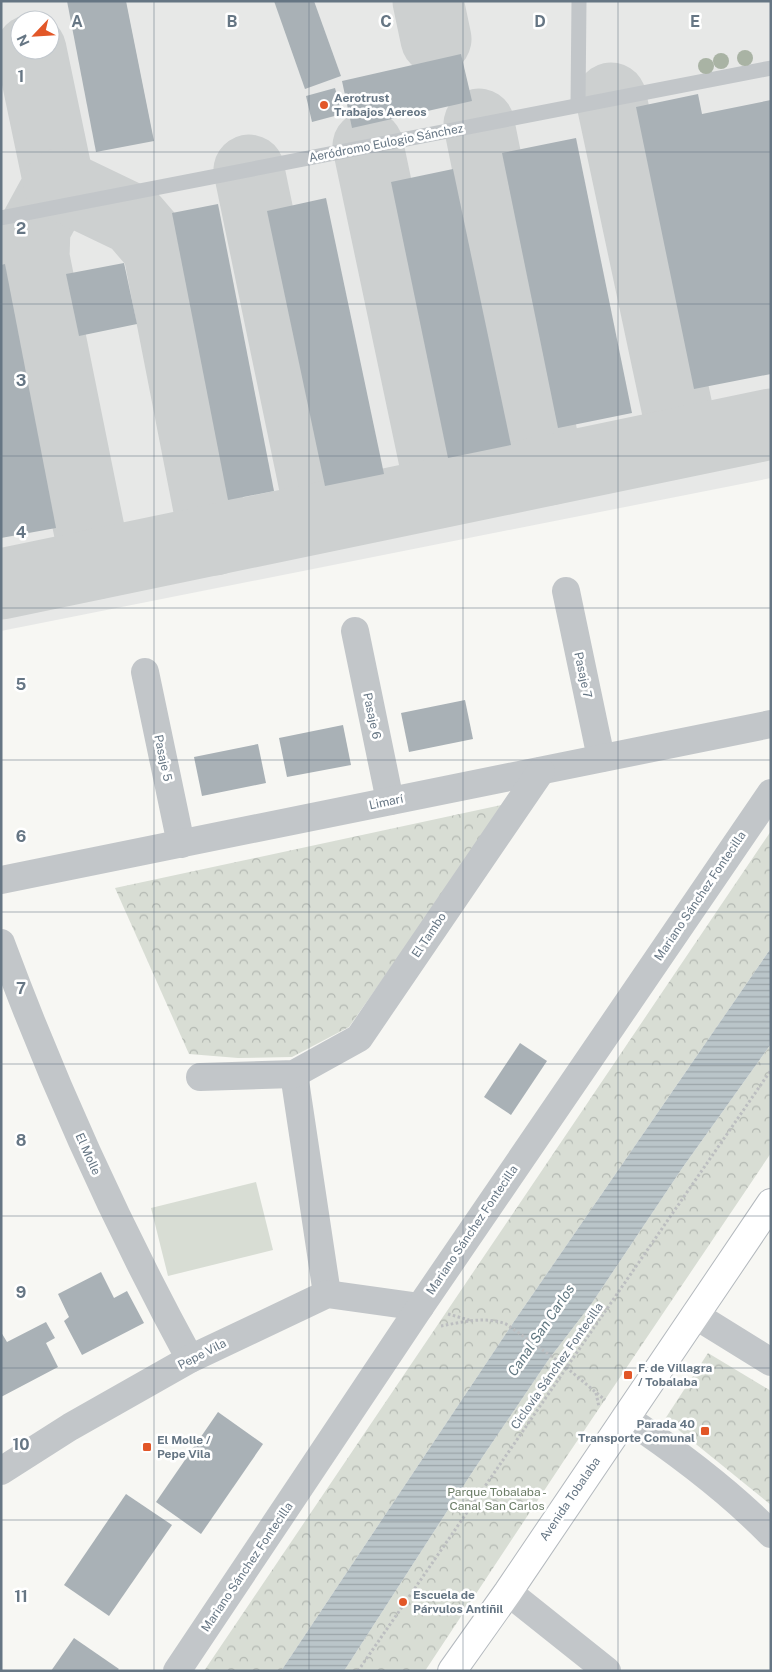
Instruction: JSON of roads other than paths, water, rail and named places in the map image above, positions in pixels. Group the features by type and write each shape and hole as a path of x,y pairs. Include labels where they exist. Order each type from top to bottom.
{"main road":[{"name":"Avenida Tobalaba","path":"452,1671 508,1592 771,1203"}],"street":[{"name":"Pasaje 7","path":"566,591 601,758"},
{"name":"Pasaje 6","path":"355,631 390,801"},
{"name":"Pasaje 5","path":"145,672 181,844"},
{"name":"Limarí","path":"1,880 771,724"},
{"name":"El Tambo","path":"200,1077 294,1074 359,1038 541,771"},
{"name":"Mariano Sánchez Fontecilla","path":"178,1671 420,1307 771,792"},
{"name":"El Molle","path":"1,943 38,1041 91,1163 135,1256 190,1359"},
{"path":"294,1074 327,1294 420,1307"},
{"name":"Pepe Vila","path":"2,1470 70,1427 190,1359 327,1294"},
{"path":"695,1315 771,1362"},
{"path":"626,1418 659,1440 724,1490 771,1534"},
{"path":"508,1592 607,1671"}],"lane":[{"path":"578,105 579,1"},
{"name":"Aeródromo Eulogio Sánchez","path":"1,218 771,68"}],"water":[{"name":"Canal San Carlos","path":"771,948 771,1044 683,1167 592,1303 549,1359 475,1468 344,1671 281,1671 515,1320"}],"place":[{"name":"Aerotrust Trabajos Aereos","path":"324,105"},
{"name":"F. de Villagra / Tobalaba","path":"628,1375"},
{"name":"Parada 40 Transporte Comunal","path":"705,1431"},
{"name":"El Molle / Pepe Vila","path":"147,1447"},
{"name":"Escuela de Párvulos Antiñil","path":"403,1602"}],"park label":[{"name":"Parque Tobalaba - Canal San Carlos","path":"497,1499"}]}
